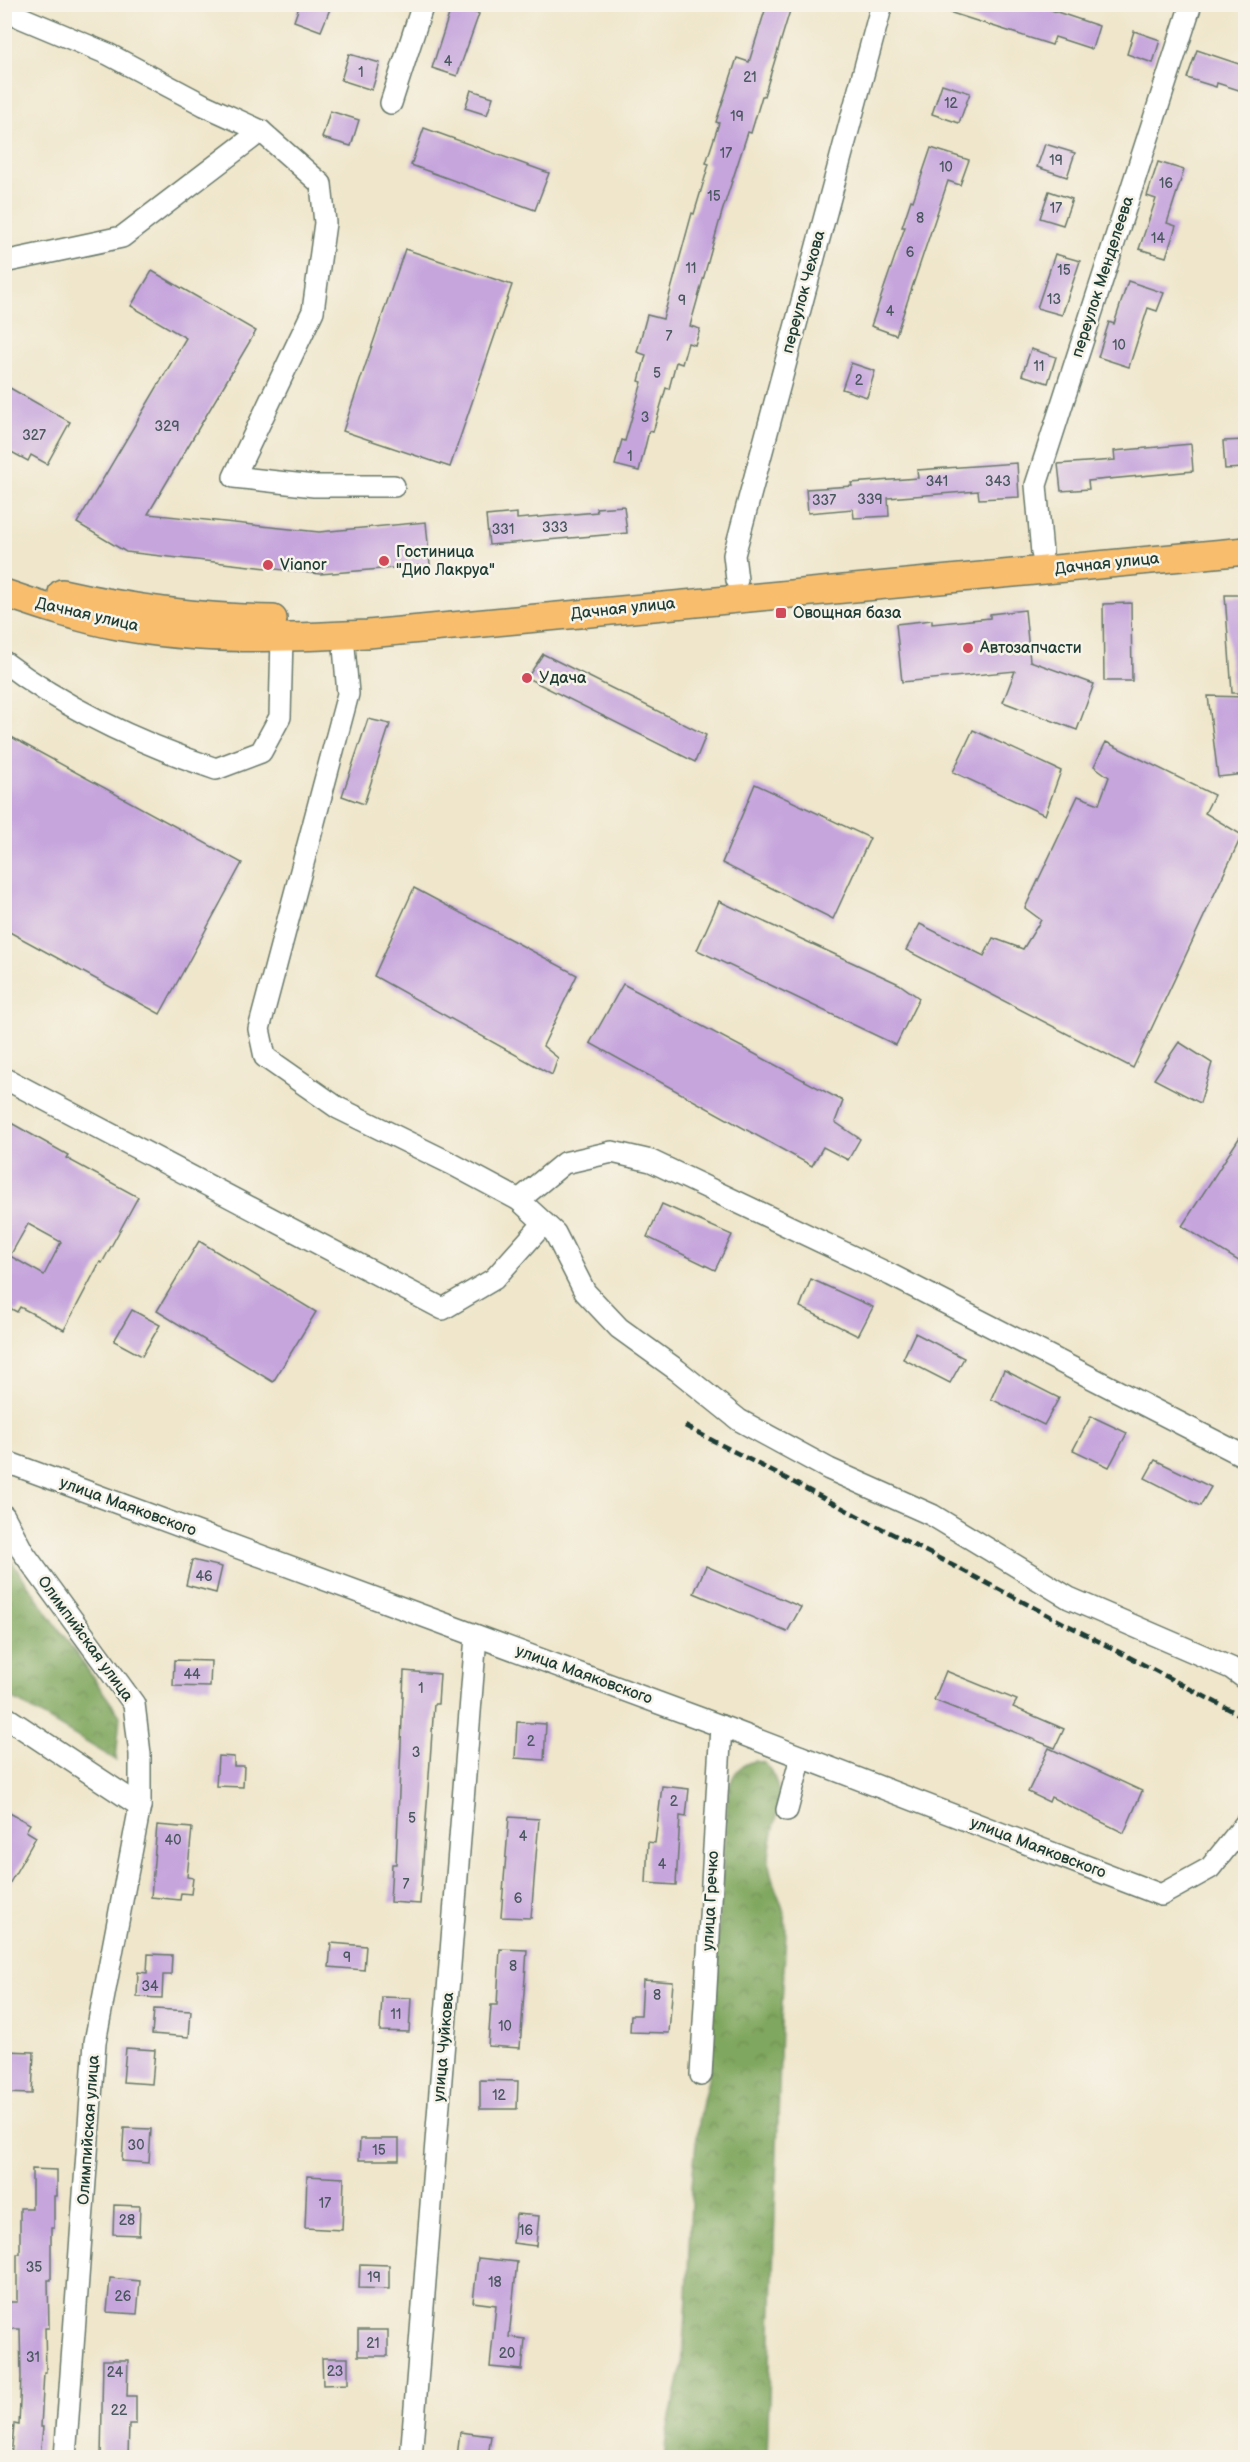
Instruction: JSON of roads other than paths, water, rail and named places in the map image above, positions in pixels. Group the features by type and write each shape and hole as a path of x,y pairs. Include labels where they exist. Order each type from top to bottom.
{"main road":[{"name":"Дачная улица","path":"1042,561 1245,533"},
{"name":"Дачная улица","path":"4,593 48,608 119,626 186,634 282,638 343,626 1042,561 1245,550"},
{"name":"Дачная улица","path":"4,575 52,591 126,608 343,626"}],"street":[{"path":"391,103 423,4"},
{"name":"переулок Чехова","path":"737,589 734,555 882,4"},
{"name":"переулок Менделеева","path":"1042,561 1036,485 1191,4"},
{"path":"4,8 22,18 108,54 204,105 261,131 321,184 325,224 313,311 234,477 314,486 394,486"},
{"path":"4,262 122,237 261,131"},
{"path":"343,626 348,694 259,1029 265,1058 338,1108 519,1200 555,1233 585,1292 619,1328 677,1370 739,1420 829,1469 932,1515 1069,1598 1231,1668 1245,1679"},
{"path":"4,662 36,687 159,749 216,769 261,752 280,717 284,657 282,638"},
{"path":"4,1078 443,1309 494,1279 544,1223"},
{"path":"519,1200 564,1163 612,1152 651,1161 891,1275 1245,1457"},
{"name":"улица Маяковского","path":"4,1461 722,1726 1161,1895 1210,1868 1245,1823"},
{"name":"Олимпийская улица","path":"4,1516 23,1552 134,1704 140,1754 140,1806 95,2042 65,2457"},
{"name":"улица Чуйкова","path":"411,2457 476,1636"},
{"path":"4,1716 140,1806"},
{"name":"улица Гречко","path":"701,2075 722,1726"},
{"path":"787,1810 801,1757"}],"railway":[{"path":"685,1426 1246,1718"}],"place":[{"name":"Гостиница \"Дио Лакруа\"","path":"384,561"},
{"name":"Vianor","path":"268,565"},
{"name":"Овощная база","path":"781,613"},
{"name":"Автозапчасти","path":"968,648"},
{"name":"Удача","path":"527,678"}]}
